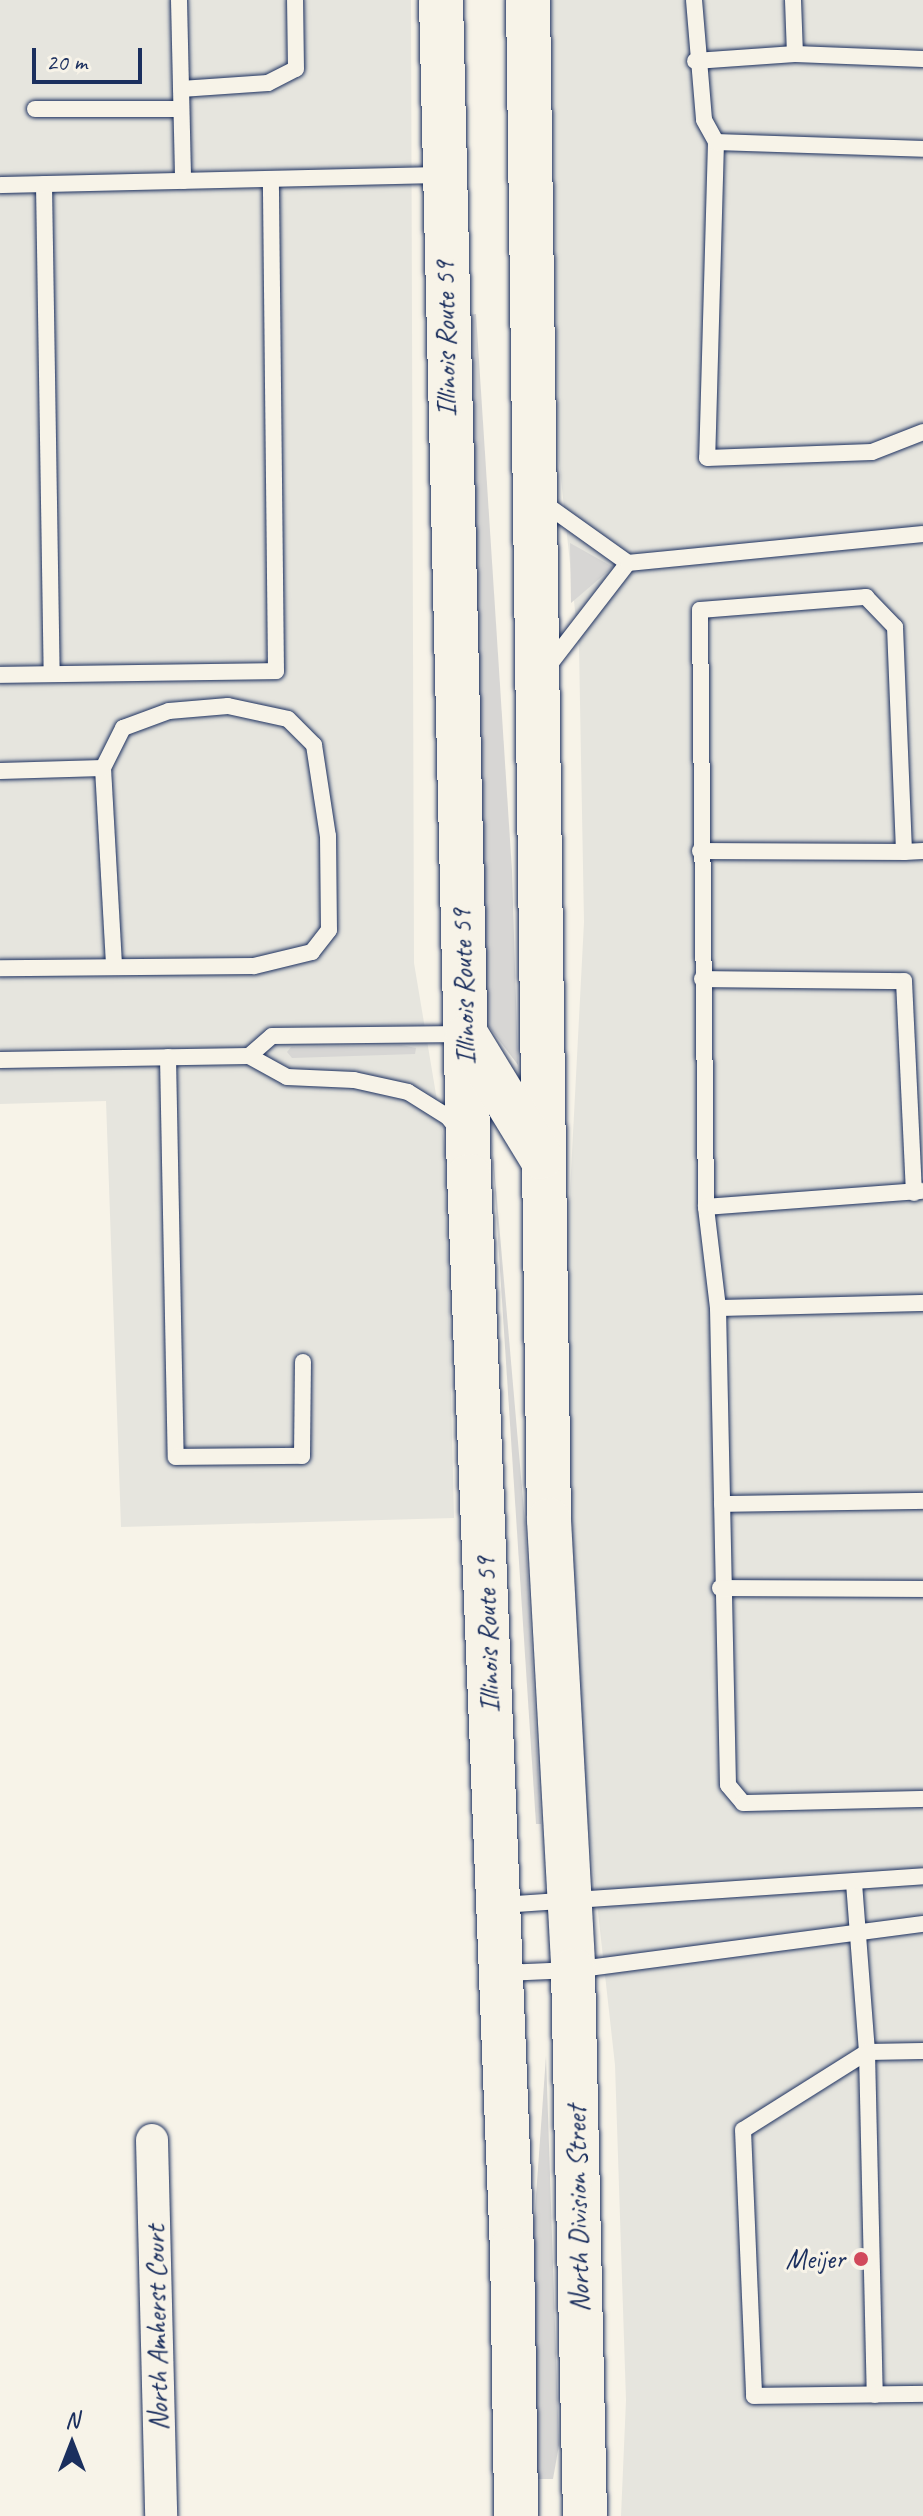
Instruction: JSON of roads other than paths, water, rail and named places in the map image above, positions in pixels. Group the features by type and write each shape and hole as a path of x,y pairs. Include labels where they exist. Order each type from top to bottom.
{"main road":[{"name":"Illinois Route 59","path":"441,0 468,1143 502,1974"},
{"path":"528,0 537,498 541,1157 549,1520 568,1902"},
{"path":"466,1034 541,1157"},
{"name":"North Division Street","path":"568,1902 573,1970 585,2516"},
{"path":"502,1974 516,2516"}],"street":[{"name":"North Amherst Court","path":"152,2140 161,2516"}],"lane":[{"path":"179,0 183,181"},
{"path":"181,89 268,83 296,69 295,0"},
{"path":"694,0 695,61 704,120 716,142 707,458 872,452 923,432"},
{"path":"793,0 795,54"},
{"path":"695,61 795,54 923,59"},
{"path":"35,109 181,109"},
{"path":"716,142 923,149"},
{"path":"0,185 443,174"},
{"path":"0,675 276,671 271,179"},
{"path":"44,184 52,672"},
{"path":"537,498 628,563 923,534"},
{"path":"539,679 598,596 628,563"},
{"path":"904,852 895,627 866,597 700,610 700,851 706,1207 718,1308 722,1504 720,1588 728,1785 743,1803 923,1799"},
{"path":"0,968 254,966 312,952 329,930 328,836 314,745 288,719 228,706 169,711 123,728 103,768 114,967"},
{"path":"0,771 103,768"},
{"path":"700,851 923,851"},
{"path":"702,979 904,981 918,1192 706,1207"},
{"path":"249,1056 272,1036 466,1034"},
{"path":"0,1060 249,1056 287,1077 354,1080 408,1092 448,1117 468,1143"},
{"path":"168,1057 176,1457 302,1456 303,1362"},
{"path":"718,1308 923,1303"},
{"path":"722,1504 923,1501"},
{"path":"720,1588 923,1589"},
{"path":"499,1905 923,1876"},
{"path":"854,1883 867,2052 875,2395"},
{"path":"502,1974 573,1970 923,1924"},
{"path":"923,2051 867,2052 743,2130 754,2396 923,2394"}],"place":[{"name":"Meijer","path":"861,2259"}]}
